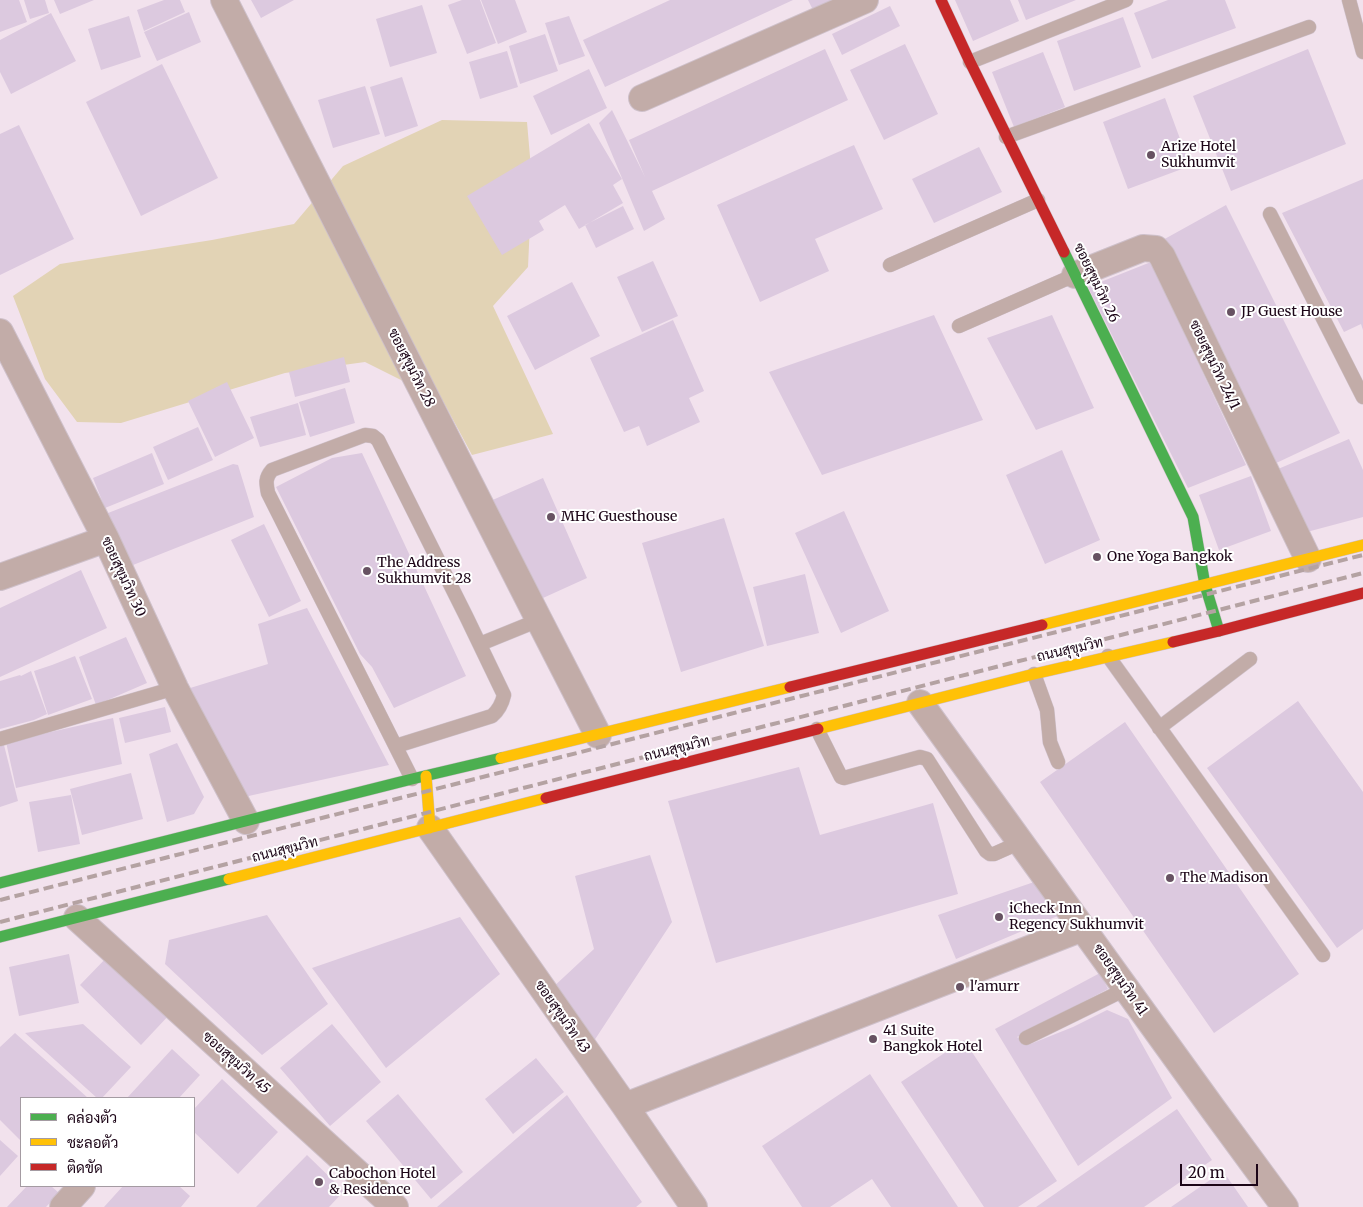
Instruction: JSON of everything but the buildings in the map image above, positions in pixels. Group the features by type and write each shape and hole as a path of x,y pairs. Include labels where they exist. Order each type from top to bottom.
{"main road":[{"name":"ซอยสุขุมวิท 26","path":"941,0 1006,137 1076,275 1193,517 1205,585 1219,630"},
{"path":"0,883 1363,546"},
{"name":"ถนนสุขุมวิท","path":"0,937 1034,674 1219,630 1363,593"},
{"path":"419,778 430,828"}],"street":[{"name":"ซอยสุขุมวิท 28","path":"224,0 598,735"},
{"path":"642,98 865,0"},
{"name":"ซอยสุขุมวิท 24/1","path":"1076,275 1143,248 1156,249 1162,256 1308,559"},
{"name":"ซอยสุขุมวิท 30","path":"0,332 106,540 175,688 246,821"},
{"path":"0,577 106,540"},
{"name":"ซอยสุขุมวิท 41","path":"920,703 1285,1207"},
{"name":"ซอยสุขุมวิท 43","path":"430,828 694,1207"},
{"name":"ซอยสุขุมวิท 45","path":"77,918 395,1207"},
{"path":"625,1106 1083,928"},
{"path":"63,1207 81,1187"}],"lane":[{"path":"970,62 1126,0"},
{"path":"1349,0 1363,52"},
{"path":"1006,137 1309,27"},
{"path":"890,265 1038,200"},
{"path":"1270,214 1363,396"},
{"path":"959,326 1076,275"},
{"path":"396,746 492,716 502,704 504,695 378,440 372,436 364,435 272,470 266,477 268,493 396,746 419,778"},
{"path":"480,644 539,620"},
{"path":"1108,656 1323,955"},
{"path":"1159,728 1250,659"},
{"path":"1034,674 1047,710 1050,742 1058,762"},
{"path":"0,739 175,688"},
{"path":"817,729 840,777 844,778 920,757 924,758 990,854 1021,842"},
{"path":"1026,1038 1126,989"}],"shaded area":[{"path":"442,120 527,122 532,180 528,267 493,306 553,434 472,455 443,401 365,362 285,373 121,423 77,422 45,379 13,296 60,264 212,240 294,224 343,166"}],"railway":[{"path":"0,900 1363,555"},
{"path":"0,922 1363,573"}],"traffic: fast":[{"path":"1064,252 1193,517 1205,585"},
{"path":"1205,585 1219,631"},
{"path":"0,883 501,758"},
{"path":"0,937 229,879"}],"traffic: slow":[{"path":"1042,625 1363,545"},
{"path":"818,729 1034,674 1173,642"},
{"path":"501,758 790,687"},
{"path":"426,776 430,828"},
{"path":"229,879 546,798"}],"traffic: jam":[{"path":"941,0 1064,252"},
{"path":"1173,642 1363,593"},
{"path":"790,687 1042,625"},
{"path":"546,798 818,729"}],"place":[{"name":"Arize Hotel Sukhumvit","path":"1151,155"},
{"name":"JP Guest House","path":"1231,312"},
{"name":"MHC Guesthouse","path":"551,517"},
{"name":"One Yoga Bangkok","path":"1097,557"},
{"name":"The Address Sukhumvit 28","path":"367,571"},
{"name":"The Madison","path":"1170,878"},
{"name":"iCheck Inn Regency Sukhumvit","path":"999,917"},
{"name":"l'amurr","path":"960,987"},
{"name":"41 Suite Bangkok Hotel","path":"873,1039"},
{"name":"Cabochon Hotel & Residence","path":"319,1182"}]}
